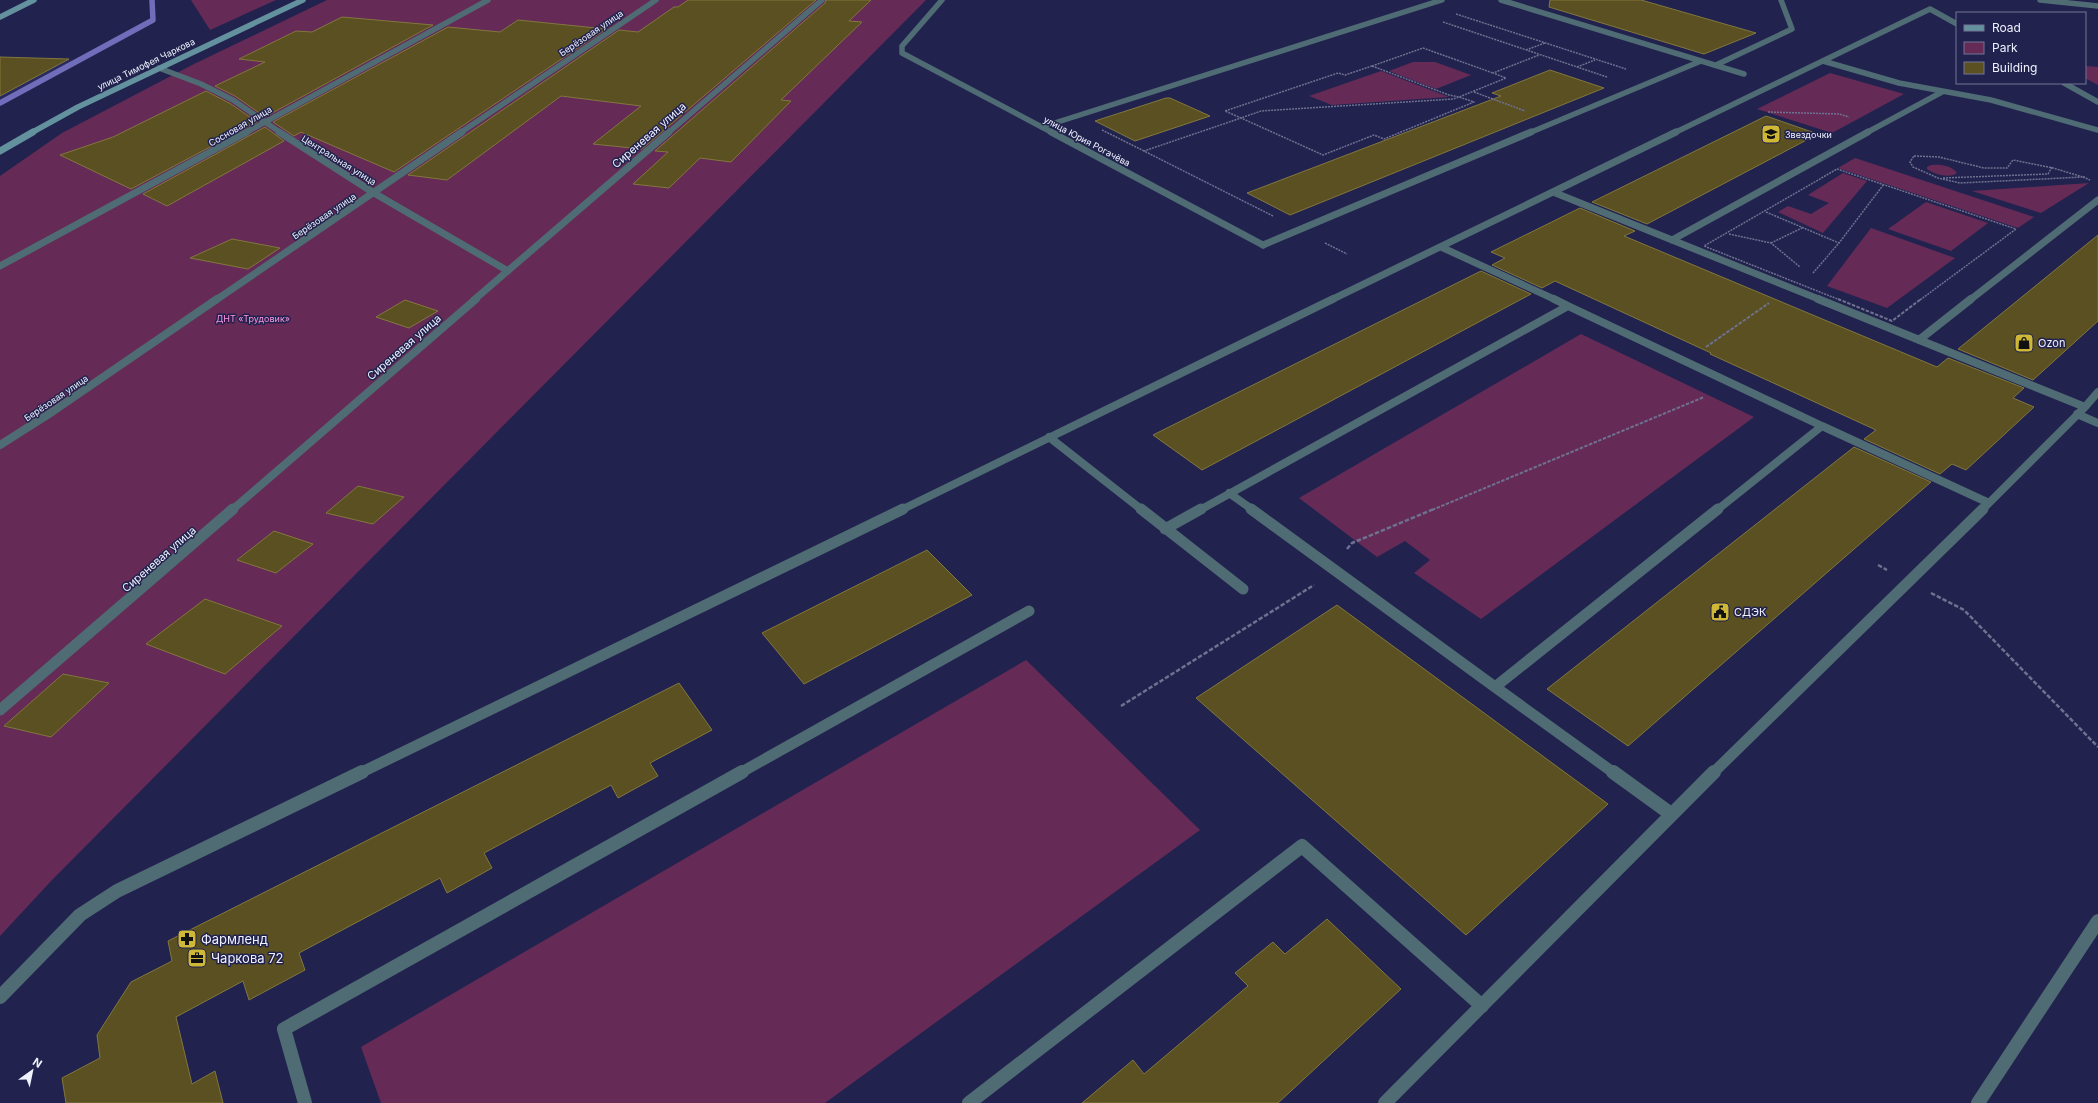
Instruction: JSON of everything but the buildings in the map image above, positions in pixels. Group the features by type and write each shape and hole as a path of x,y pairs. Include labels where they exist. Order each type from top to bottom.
{"main road":[{"path":"0,17 34,0"},
{"name":"улица Тимофея Чаркова","path":"0,151 78,107 303,0"}],"street":[{"name":"Сосновая улица","path":"0,266 266,123 288,108 488,0"},
{"name":"Берёзовая улица","path":"0,445 52,412 656,0"},
{"name":"Сиреневая улица","path":"0,710 822,0"},
{"name":"улица Юрия Рогачёва","path":"942,0 902,46 902,53 1263,245 1300,230"},
{"path":"1042,127 1442,0"},
{"path":"1501,0 1744,74"},
{"path":"1716,65 1792,29 1781,0"},
{"path":"2040,0 2098,6"},
{"path":"0,997 80,915 117,891 1441,246 1930,10 1956,23"},
{"path":"1300,230 1701,61"},
{"path":"1823,61 1899,83 1991,100 2098,130"},
{"name":"Центральная улица","path":"159,68 188,78 255,113 266,123 374,193 508,271"},
{"path":"2066,84 2098,102"},
{"path":"1672,240 1942,92"},
{"path":"1553,192 2084,407"},
{"path":"1918,340 2098,200"},
{"path":"1441,246 1685,362 1989,503"},
{"path":"1165,529 1568,306"},
{"path":"1385,1103 1671,814 1907,580 1989,503 2098,392"},
{"path":"2077,414 2098,423"},
{"path":"1495,687 1822,426"},
{"path":"1049,437 1243,589"},
{"path":"1229,493 1317,555 1331,568 1671,814"},
{"path":"305,1103 284,1029 1029,611"},
{"path":"969,1103 1302,846 1482,1006"},
{"path":"1978,1103 2098,921"}],"path":[{"path":"1449,11 1657,79"},
{"path":"1438,20 1611,79"},
{"path":"1526,50 1545,43"},
{"path":"1144,151 1241,118 1260,111 1453,99 1459,97 1473,92 1506,78 1423,48 1345,75 1338,72 1225,111 1241,118 1323,155 1374,134 1384,139 1474,102 1459,97 1449,95 1372,66"},
{"path":"1493,73 1539,55"},
{"path":"1577,67 1596,59"},
{"path":"1473,92 1529,112"},
{"path":"1768,112 1839,114 1853,119"},
{"path":"1097,127 1347,254"},
{"path":"1914,156 1939,157 1984,168 2006,168 2014,160 2052,167 2085,177 1960,183 1938,178 1913,167 1910,162 1914,156"},
{"path":"1938,178 2048,174 2052,167"},
{"path":"1837,169 1884,184 2016,229 1892,321 1704,246 1837,169"},
{"path":"1811,276 1839,243 1884,184"},
{"path":"1764,211 1839,243"},
{"path":"1771,243 1802,228"},
{"path":"1726,233 1771,243 1805,271"},
{"path":"1685,362 1791,288 1805,280"},
{"path":"1121,706 1321,581 1352,543 1705,398 1699,395"},
{"path":"1878,564 1964,610 2098,747"}],"shaded area":[{"path":"0,57 75,60 0,99"}],"green space":[{"path":"191,0 276,0 210,30"},
{"name":"ДНТ «Трудовик»","path":"327,0 926,0 52,880 0,936 0,176 62,133 194,64"},
{"path":"1413,62 1435,62 1471,75 1436,89 1389,71"},
{"path":"2086,66 2098,67 2098,85 2086,79"},
{"path":"1381,71 1449,97 1332,105 1309,96"},
{"path":"1830,73 1904,94 1832,133 1757,109"},
{"path":"1855,158 2034,217 2018,228 1838,168"},
{"path":"1931,165 1952,168 1957,173 1950,176 1937,174 1927,169 1927,167"},
{"path":"1843,173 1867,181 1823,233 1778,212 1788,206 1811,214 1829,203 1808,195"},
{"path":"2089,183 2041,213 1972,191"},
{"path":"1926,202 1988,223 1951,251 1888,229"},
{"path":"1871,228 1955,258 1887,308 1827,286"},
{"path":"1581,334 1754,417 1481,619 1414,573 1430,560 1405,541 1377,557 1299,498"},
{"path":"1026,660 1200,830 825,1103 381,1103 361,1047"}],"waterway":[{"path":"0,103 153,20 152,0"}],"place":[{"name":"Звездочки","path":"1771,134"},
{"name":"Ozon","path":"2024,343"},
{"name":"СДЭК","path":"1720,612"},
{"name":"Фармленд","path":"187,939"},
{"name":"Чаркова 72","path":"197,958"}]}
